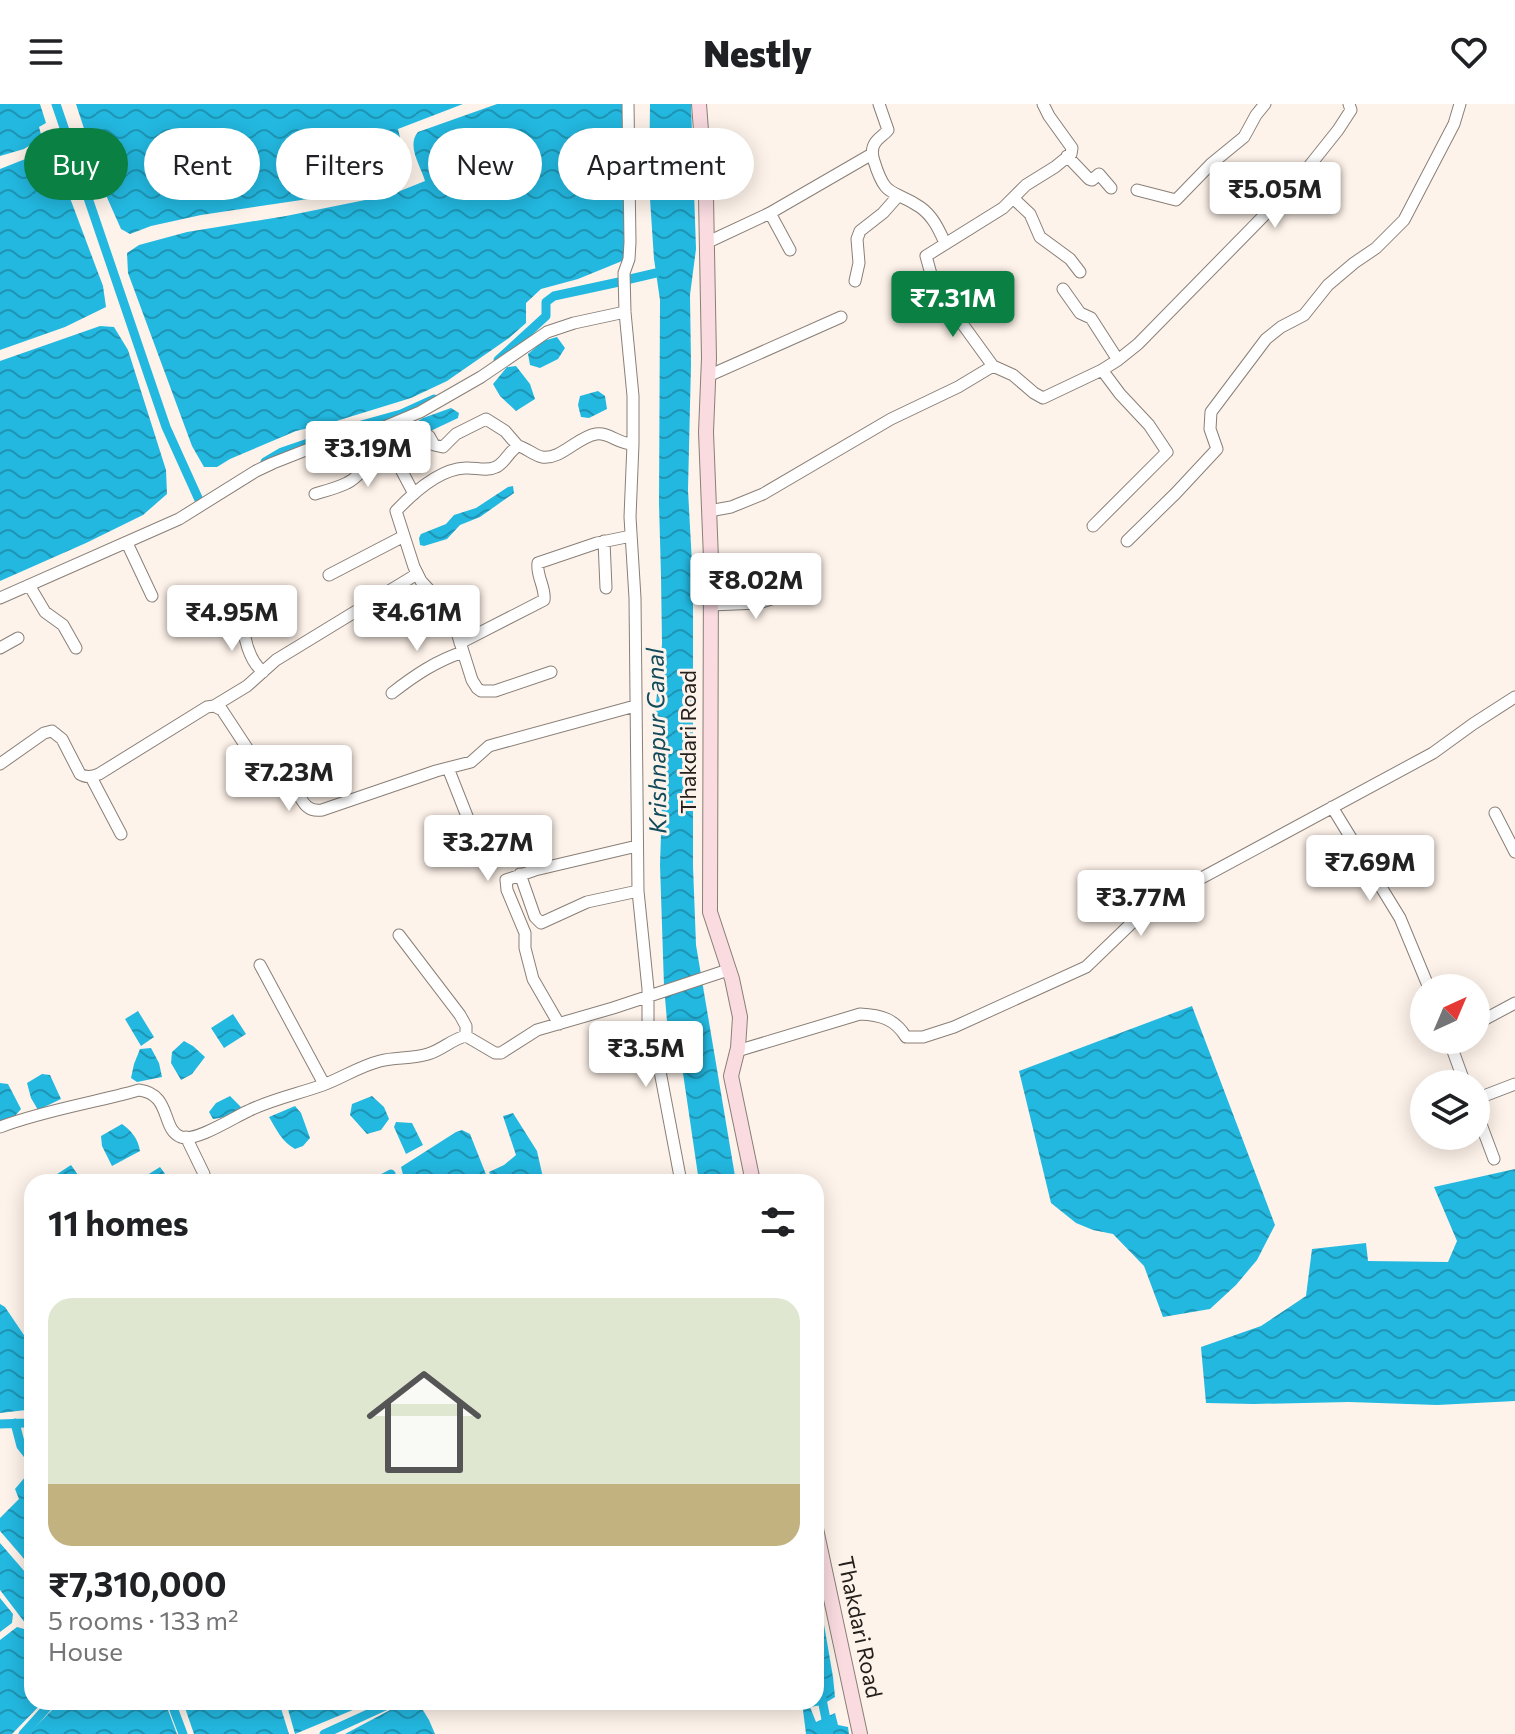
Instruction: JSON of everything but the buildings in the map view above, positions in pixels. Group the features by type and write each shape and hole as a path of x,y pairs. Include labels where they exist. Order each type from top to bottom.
{"street":[{"path":"628,104 630,242 624,273 633,444 631,536 635,598 638,891 653,994 648,1026 679,1174"},
{"name":"Thakdari Road","path":"699,104 706,197 706,432 711,605 710,912 721,972 732,979 740,1017 731,1076 751,1174"},
{"path":"879,104 888,130 875,143 872,154 883,186 926,212 945,243"},
{"path":"1043,104 1072,151 1055,167 1026,185 995,214 926,256 934,285 993,366 1013,375 1043,398 1102,370 1138,344 1295,184 1338,130 1351,110 1349,104"},
{"path":"1137,190 1171,200 1178,199 1211,164 1244,137 1265,104"},
{"path":"1127,541 1217,449 1210,429 1211,412 1266,339 1304,315 1328,285 1376,248 1404,220 1454,124 1460,104"},
{"path":"706,243 770,213 872,154"},
{"path":"1067,156 1089,179 1099,174 1111,188"},
{"path":"855,281 860,231 898,196"},
{"path":"1013,198 1026,209 1040,237 1070,259 1080,272"},
{"path":"770,213 790,250"},
{"path":"1063,289 1082,315 1091,318 1118,360"},
{"path":"0,598 179,519 273,463 329,441 370,433 420,412 481,377 547,332 625,312"},
{"path":"708,376 841,317"},
{"path":"709,511 731,507 763,494 891,419 958,387 993,366"},
{"path":"1093,526 1167,452 1149,425 1102,370"},
{"path":"429,436 434,445 443,447 456,434 486,419 505,431 518,446 546,457 597,434 633,444"},
{"path":"518,446 494,468 455,469 433,480 396,511 417,574 454,623 477,688 495,691 551,672"},
{"path":"315,494 347,483 371,462 386,454 396,460 414,494"},
{"path":"329,575 404,536"},
{"path":"392,693 416,674 544,600 538,563 604,541 631,536"},
{"path":"604,541 606,588"},
{"path":"127,543 152,596"},
{"path":"0,764 52,731 62,739 80,774 91,777 99,774 247,686 276,660 417,574"},
{"path":"29,585 45,612 63,625 76,648"},
{"path":"711,605 759,603 793,592"},
{"path":"242,613 245,638 253,661 263,672"},
{"path":"0,648 18,638"},
{"path":"737,1051 860,1014 892,1020 906,1037 923,1037 954,1027 1086,967 1157,902 1433,753 1515,697"},
{"path":"214,706 222,710 270,783 290,780 309,810 322,810 471,762 489,746 635,706"},
{"path":"448,768 476,839"},
{"path":"91,777 121,834"},
{"path":"1332,807 1400,918 1423,974"},
{"path":"1495,813 1515,852"},
{"path":"559,1024 533,979 525,948 525,933 507,890 506,880 637,846"},
{"path":"520,874 535,917 541,923 587,902 638,891"},
{"path":"399,935 460,1015 466,1026 466,1036"},
{"path":"260,965 324,1084"},
{"path":"0,1127 31,1115 139,1090 158,1097 175,1132 182,1137 193,1137 256,1107 324,1084 375,1062 432,1053 466,1036 495,1053 501,1053 537,1030 721,972"},
{"path":"1490,1016 1515,1003"},
{"path":"1490,1094 1515,1084"},
{"path":"186,1137 204,1174"},
{"path":"1490,1148 1494,1159"},
{"name":"Thakdari Road","path":"824,1566 860,1734"}],"water":[{"path":"0,104 40,104 46,123 39,128 24,128 24,149 0,156"},
{"path":"76,104 463,104 401,128 276,128 276,200 302,200 201,215 130,234 121,229 108,200 128,200 128,128 84,128"},
{"path":"497,104 627,104 627,128 558,128 558,200 627,200 627,259 578,279 541,289 526,303 526,323 447,381 411,398 296,431 217,467 204,467 192,446 128,273 127,253 139,245 187,232 365,200 412,200 412,186 425,181 413,143 418,132 428,128 428,200 542,200 542,128 429,128"},
{"path":"650,104 691,104 692,128 650,128"},
{"path":"24,160 24,200 71,200 103,286 106,307 65,327 0,350 0,169"},
{"path":"650,200 694,200 696,249 690,295 688,490 693,582 696,945 735,1174 698,1174 679,1046 668,1033 660,865 664,741 654,723 662,644 660,300"},
{"path":"100,326 114,327 128,350 166,470 167,494 143,515 0,581 0,361"},
{"path":"557,337 565,348 558,359 540,368 530,365 528,354 543,341"},
{"path":"516,366 530,384 535,399 516,411 500,396 493,384 507,367"},
{"path":"598,391 605,396 607,409 589,418 581,417 578,405 580,396"},
{"path":"451,408 459,413 458,418 401,445 396,435 423,418"},
{"path":"513,486 514,493 480,517 460,525 447,539 420,545 421,534 446,524 454,515 476,508"},
{"path":"1192,1006 1275,1225 1257,1260 1210,1309 1163,1317 1144,1266 1113,1234 1076,1223 1051,1203 1019,1071"},
{"path":"138,1011 154,1037 141,1046 125,1019"},
{"path":"233,1014 246,1034 224,1048 211,1028"},
{"path":"184,1041 205,1057 192,1074 181,1080 171,1063 172,1052"},
{"path":"151,1048 162,1077 137,1082 131,1078 140,1049"},
{"path":"42,1074 50,1075 61,1099 38,1110 27,1083"},
{"path":"0,1083 8,1084 21,1109 15,1116 0,1121"},
{"path":"230,1096 241,1107 228,1116 213,1119 209,1112 216,1103"},
{"path":"372,1096 384,1107 389,1119 381,1130 367,1134 350,1115 352,1104"},
{"path":"295,1106 301,1113 310,1138 295,1149 283,1139 269,1117"},
{"path":"513,1113 537,1151 542,1174 490,1174 516,1155 503,1116"},
{"path":"396,1122 412,1123 423,1145 406,1154 394,1127"},
{"path":"122,1124 134,1136 140,1151 112,1166 102,1146 101,1136"},
{"path":"462,1130 470,1134 486,1174 403,1174 401,1167"},
{"path":"71,1165 77,1174 57,1174"},
{"path":"160,1167 165,1174 149,1174"},
{"path":"1515,1169 1515,1401 1437,1405 1206,1403 1201,1347 1261,1326 1306,1296 1312,1249 1366,1243 1368,1261 1448,1262 1457,1241 1434,1187"},
{"path":"0,1304 24,1335 24,1410 0,1413"},
{"path":"24,1478 24,1559 0,1531 0,1518 19,1499 15,1489"},
{"path":"0,1543 24,1571 24,1622 0,1590"},
{"path":"0,1598 13,1614 12,1623 0,1632"},
{"path":"824,1625 833,1677 835,1697 824,1704"},
{"path":"17,1627 24,1629 24,1710 35,1710 12,1734 0,1734 0,1640"},
{"path":"52,1710 168,1710 177,1734 28,1734"},
{"path":"186,1710 282,1710 289,1734 194,1734"},
{"path":"288,1710 353,1710 295,1734"},
{"path":"390,1710 423,1710 435,1734 345,1734"},
{"path":"803,1710 811,1710 816,1722 835,1713 838,1725 848,1727 849,1734 806,1734"}],"waterway":[{"path":"56,104 166,427 199,500"},
{"path":"626,280 656,273"},
{"path":"498,360 546,316 546,302 554,296 619,282"},
{"path":"265,462 282,452 401,414 434,399"},
{"path":"15,1423 24,1450"},
{"path":"0,1424 24,1423"},
{"name":"Krishnapur Canal","path":"824,1709 829,1734"},
{"path":"23,1734 45,1710"},
{"path":"174,1710 183,1734"},
{"path":"324,1734 376,1710"}]}
